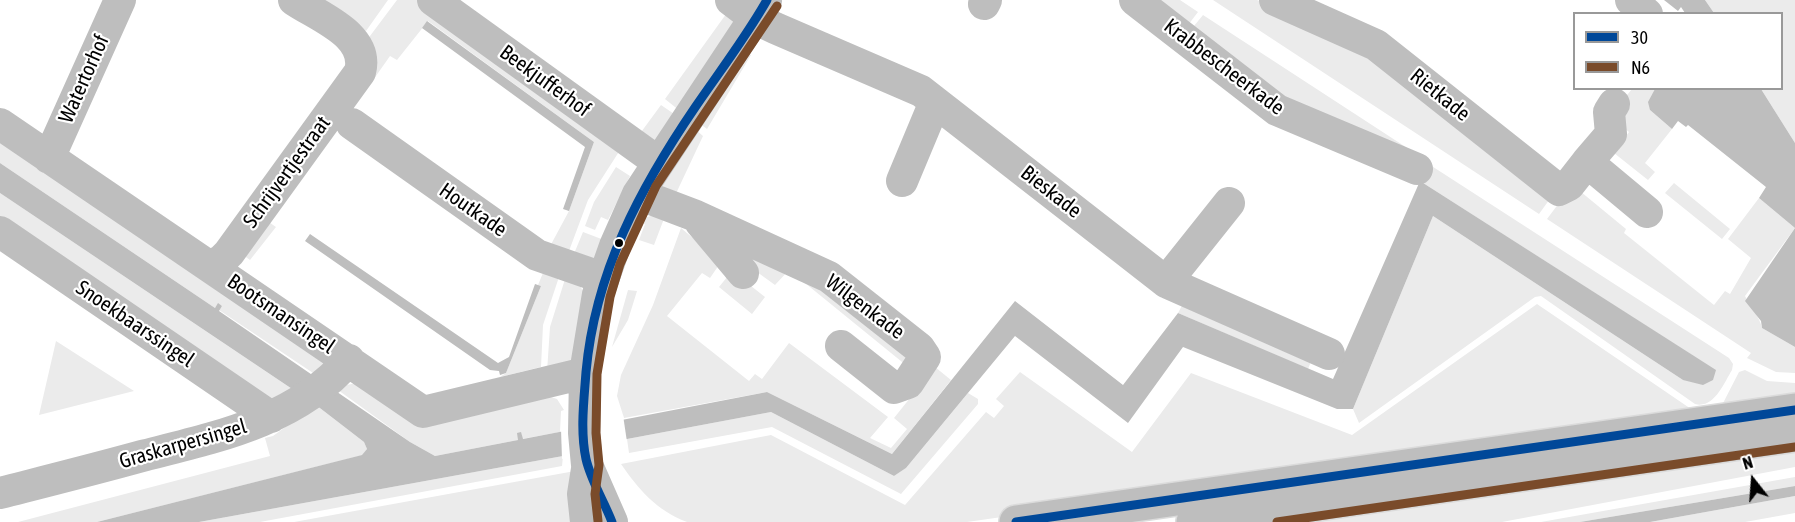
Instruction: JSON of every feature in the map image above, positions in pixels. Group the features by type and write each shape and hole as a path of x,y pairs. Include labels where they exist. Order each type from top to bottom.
{"main road":[{"path":"1016,522 1795,410"},
{"path":"1192,522 1795,435"}],"street":[{"name":"Watertorhof","path":"49,158 120,0"},
{"name":"Schrijvertjestraat","path":"209,266 221,261 229,253 360,72 362,57 356,43 294,0"},
{"name":"Beekjufferhof","path":"433,0 658,162"},
{"name":"Bieskade","path":"731,0 761,10 921,91 1166,282 1329,354"},
{"name":"Krabbescheerkade","path":"1135,0 1277,110 1417,170"},
{"name":"Rietkade","path":"1275,0 1376,45 1559,190 1569,185 1611,134 1609,112 1614,104"},
{"path":"1631,0 1645,12"},
{"path":"586,522 583,494 587,463 585,373 603,278 638,194 761,10"},
{"path":"902,181 935,102"},
{"name":"Bootsmansingel","path":"0,124 209,266 342,369 423,412 585,373"},
{"name":"Houtkade","path":"352,124 537,255 603,278"},
{"path":"1587,162 1647,212"},
{"name":"Wilgenkade","path":"638,194 696,216 829,277 919,348 925,357 908,383 894,388 841,346"},
{"path":"1166,282 1229,203"},
{"name":"Wilgenkade","path":"696,216 743,273"},
{"name":"Snoekbaarssingel","path":"0,232 282,412"},
{"name":"Graskarpersingel","path":"0,493 240,431 282,412 342,369"},
{"path":"587,463 612,522"}],"shaded area":[{"path":"319,0 388,0 366,31"},
{"path":"397,0 418,0 622,147 588,200 566,259 548,250 569,211 594,142 428,21 397,60 390,56 371,83 364,44"},
{"path":"1147,0 1180,0 1198,12 1185,29"},
{"path":"1213,0 1257,0 1373,51 1552,196 1539,214"},
{"path":"1664,0 1705,0 1713,12 1684,12 1681,7 1678,11"},
{"path":"1705,0 1795,0 1795,143 1762,90 1783,90 1783,12 1713,12"},
{"path":"729,10 736,22 680,111 665,99"},
{"path":"1203,15 1418,155 1282,105 1189,32"},
{"path":"427,21 594,142 569,211 563,209 585,147 422,28"},
{"path":"748,53 751,55 707,129 699,123"},
{"path":"1631,90 1655,90 1650,110 1672,129 1645,163 1655,172 1648,180 1614,153 1629,132 1615,121 1614,111"},
{"path":"1654,90 1762,90 1795,143 1795,228 1759,198 1766,187 1688,125 1686,127 1678,121 1672,129 1650,110 1648,102"},
{"path":"661,105 677,116 659,141 636,139"},
{"path":"695,129 703,136 672,202 662,184"},
{"path":"0,133 327,364 319,377 219,310 222,306 218,304 215,308 0,163"},
{"path":"0,163 215,308 218,303 222,306 219,311 410,442 435,456 518,440 517,433 521,432 523,439 767,392 892,454 1015,301 1123,385 1178,313 1333,379 1420,181 1716,370 1713,380 1703,385 1683,380 1433,216 1353,409 1337,409 1183,347 1128,423 1015,336 906,468 894,476 771,412 627,439 563,456 199,522 97,522 362,455 367,449 364,442 316,405 0,193"},
{"path":"1427,163 1729,358 1733,364 1732,370 1718,394 1708,403 1695,404 1541,296 1535,297 1359,423 1353,409 1433,216 1683,380 1715,370 1420,181"},
{"path":"616,167 630,176 608,220 601,217 595,230 585,226 594,202"},
{"path":"1674,183 1730,229 1722,239 1665,193"},
{"path":"1575,187 1626,229 1624,233 1714,305 1725,291 1730,294 1751,258 1728,239 1759,198 1795,228 1745,296 1762,328 1795,347 1795,373 1776,372 1747,358 1751,353 1547,219 1562,199"},
{"path":"0,193 298,393 263,401 0,223"},
{"path":"653,215 665,216 654,245 639,240 645,224 637,221"},
{"path":"263,218 276,227 250,260 239,252"},
{"path":"681,228 721,262 710,278 702,273 667,316 749,381 755,374 762,379 789,343 888,417 870,438 891,448 907,429 894,418 935,367 951,380 892,454 767,392 624,418 617,396 621,375 653,305"},
{"path":"1795,228 1795,347 1762,328 1761,321 1745,301"},
{"path":"583,232 604,240 597,260 571,261"},
{"path":"310,234 498,363 509,357 535,284 541,286 506,373 500,375 499,371 490,370 305,241"},
{"path":"745,244 817,278 911,352 907,366 789,270 775,285 735,256"},
{"path":"545,268 560,274 543,325 541,367 500,377 506,373 541,286 538,285"},
{"path":"732,271 765,297 752,314 719,287"},
{"path":"566,276 579,283 585,296 572,360 547,372 550,327"},
{"path":"628,290 637,291 628,320 612,347"},
{"path":"1185,300 1314,354 1308,369 1178,313"},
{"path":"1537,304 1694,411 1720,409 1739,372 1745,370 1767,381 1795,383 1795,403 967,522 687,522 666,512 649,498 621,464 771,435 905,505 986,412 994,418 1004,406 996,399 1020,372 1132,452 1191,373 1352,435"},
{"path":"56,341 134,391 39,415"},
{"path":"358,383 382,401 551,397 557,399 564,410 561,411 560,432 522,439 521,433 518,440 435,456 410,442 338,390 346,385"},
{"path":"968,393 978,399 978,404 901,494 772,427 629,453 627,439 771,412 894,476 906,468"},
{"path":"316,405 364,442 367,449 363,455 97,522 18,522 270,456 265,438 273,436"},
{"path":"1795,445 1795,467 1502,522 1252,522"},
{"path":"563,456 562,466 260,522 199,522"},
{"path":"575,471 576,522 294,522"},
{"path":"1795,477 1795,486 1580,522 1541,522"},
{"path":"1795,486 1795,496 1650,522 1580,522"},
{"path":"1795,496 1795,513 1745,522 1650,522"}],"pier":[{"path":"623,415 627,442 562,459 561,429"}],"transit line":[{"name":"30","path":"612,522 588,467 583,438 586,372 599,300 623,232 656,168 767,0"},
{"name":"N6","path":"598,521 595,494 599,465 596,433 597,374 610,297 620,264 656,186 777,6"},
{"name":"30","path":"1016,522 1795,410"},
{"name":"N6","path":"1277,522 1795,447"}]}
